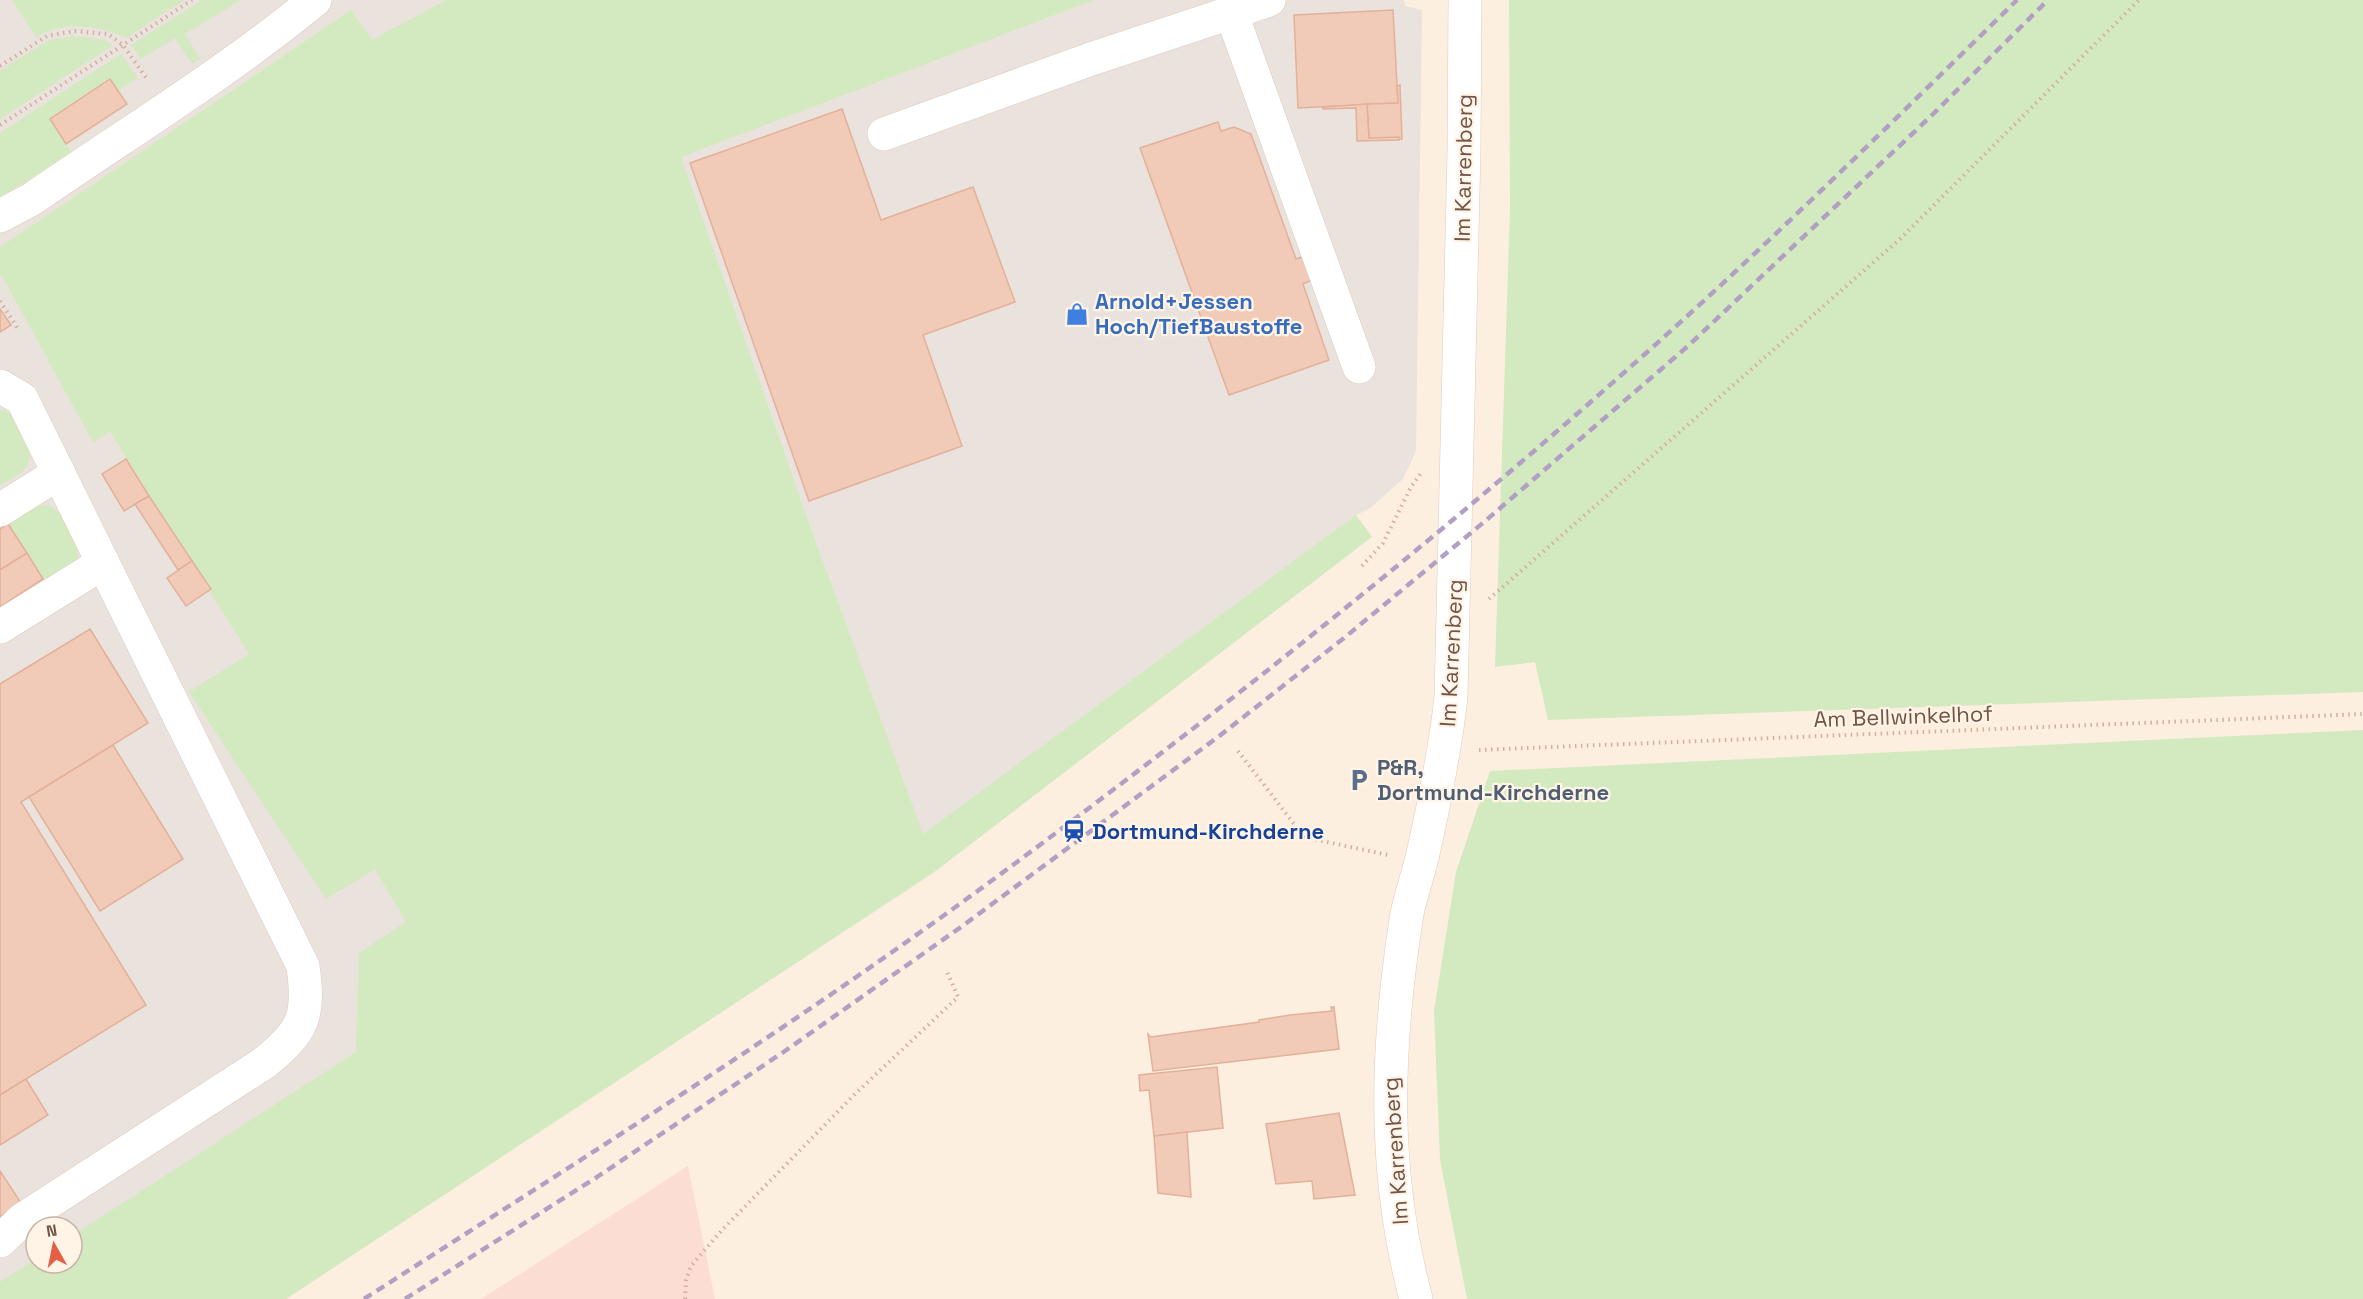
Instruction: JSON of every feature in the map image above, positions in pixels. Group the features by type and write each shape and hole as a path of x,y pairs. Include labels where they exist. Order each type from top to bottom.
{"street":[{"path":"0,216 32,199 275,33 315,0"},
{"path":"884,134 1091,59 1269,0"},
{"name":"Im Karrenberg","path":"1416,1299 1405,1258 1392,1162 1389,1065 1406,918 1445,752 1453,678 1465,0"},
{"path":"1232,12 1359,367"},
{"path":"0,386 22,399 303,966 307,996 302,1020 290,1042 264,1063 23,1218 0,1241"},
{"path":"0,510 59,473"},
{"path":"0,627 103,563"}],"path":[{"path":"0,125 192,0"},
{"path":"1454,629 1900,239 2139,0"},
{"path":"0,66 47,36 74,31 108,34 123,45 166,107"},
{"path":"0,301 18,328"},
{"path":"1362,566 1383,543 1411,487 1422,471"},
{"name":"Am Bellwinkelhof","path":"1445,752 2363,714"},
{"path":"1238,751 1304,837 1421,861"},
{"path":"685,1299 686,1280 692,1266 722,1230 847,1101 958,997 947,972"}],"shaded area":[{"path":"0,0 446,0 372,41 351,10 0,247"},
{"name":"Arnold+Jessen Hoch/TiefBaustoffe","path":"1094,0 1404,0 1405,6 1422,10 1416,451 1403,479 1369,509 1356,515 923,835 808,520 680,157"},
{"path":"0,273 93,441 110,432 211,589 407,922 386,1121 84,1260 84,1215 24,1215 24,1275 52,1275 0,1299"},
{"path":"688,1166 715,1299 481,1299"}],"green space":[{"path":"12,0 184,0 126,38 105,30 81,26 57,28 36,37"},
{"path":"202,0 241,0 185,34 200,59 192,64 175,38 141,59 131,45"},
{"path":"446,0 1094,0 681,157 808,520 923,834 1356,515 1372,537 933,873 286,1299 0,1299 0,1282 24,1267 24,1275 84,1275 84,1228 356,1052 359,953 406,922 375,869 326,899 189,692 249,654 110,432 93,442 0,273 0,247 351,10 372,40"},
{"path":"1509,0 2363,0 2363,692 1548,720 1535,662 1495,667 1510,210"},
{"path":"74,36 106,40 112,46 0,119 0,71 49,40"},
{"path":"121,54 138,78 118,90 110,79 50,119 72,153 0,197 0,133"},
{"path":"0,409 14,417 20,424 28,441 29,459 25,469 0,485"},
{"path":"48,505 61,514 70,528 76,543 78,559 63,576 43,579 8,524 34,506"},
{"path":"2363,730 2363,1299 1467,1299 1440,1160 1434,1011 1456,872 1490,771"}],"building":[{"path":"1393,10 1398,103 1298,108 1294,15"},
{"path":"110,79 127,104 66,144 50,119"},
{"path":"1400,85 1402,139 1369,138 1367,104 1398,103 1397,86"},
{"path":"1367,104 1369,138 1399,137 1399,140 1357,141 1356,108 1323,109 1323,107"},
{"path":"842,109 881,220 973,187 1015,302 923,335 962,446 809,501 690,163"},
{"path":"1218,122 1221,131 1234,127 1251,134 1296,259 1302,257 1314,273 1310,281 1303,284 1329,360 1229,395 1140,148"},
{"path":"0,309 11,325 0,332"},
{"path":"126,459 149,496 124,511 102,474"},
{"path":"149,496 192,561 178,570 135,504"},
{"path":"8,524 27,553 0,570 0,529"},
{"path":"27,553 43,579 0,607 0,570"},
{"path":"192,561 211,589 186,606 167,578"},
{"path":"90,629 148,723 21,802 146,1005 0,1095 0,684"},
{"path":"113,745 183,859 100,911 29,797"},
{"path":"1331,1007 1334,1007 1339,1049 1153,1071 1148,1034 1151,1037 1259,1022 1259,1020 1290,1015 1332,1011"},
{"path":"1217,1067 1223,1128 1154,1136 1149,1090 1140,1091 1139,1075"},
{"path":"26,1079 48,1115 0,1145 0,1095"},
{"path":"1339,1113 1355,1195 1314,1199 1312,1181 1276,1184 1266,1124"},
{"path":"1187,1132 1191,1197 1158,1193 1154,1136"},
{"path":"0,1171 21,1203 0,1217"}],"railway":[{"path":"364,1299 684,1093 842,987 998,876 1178,741 1441,530 1612,383 1777,232 2017,0"},
{"path":"405,1299 597,1177 785,1051 961,927 1218,737 1344,638 1484,522 1688,346 1930,117 2048,0"}],"place":[{"name":"Arnold+Jessen Hoch/TiefBaustoffe","path":"1077,314"},
{"name":"P&R, Dortmund-Kirchderne","path":"1359,780"},
{"name":"Dortmund-Kirchderne","path":"1074,831"}]}
